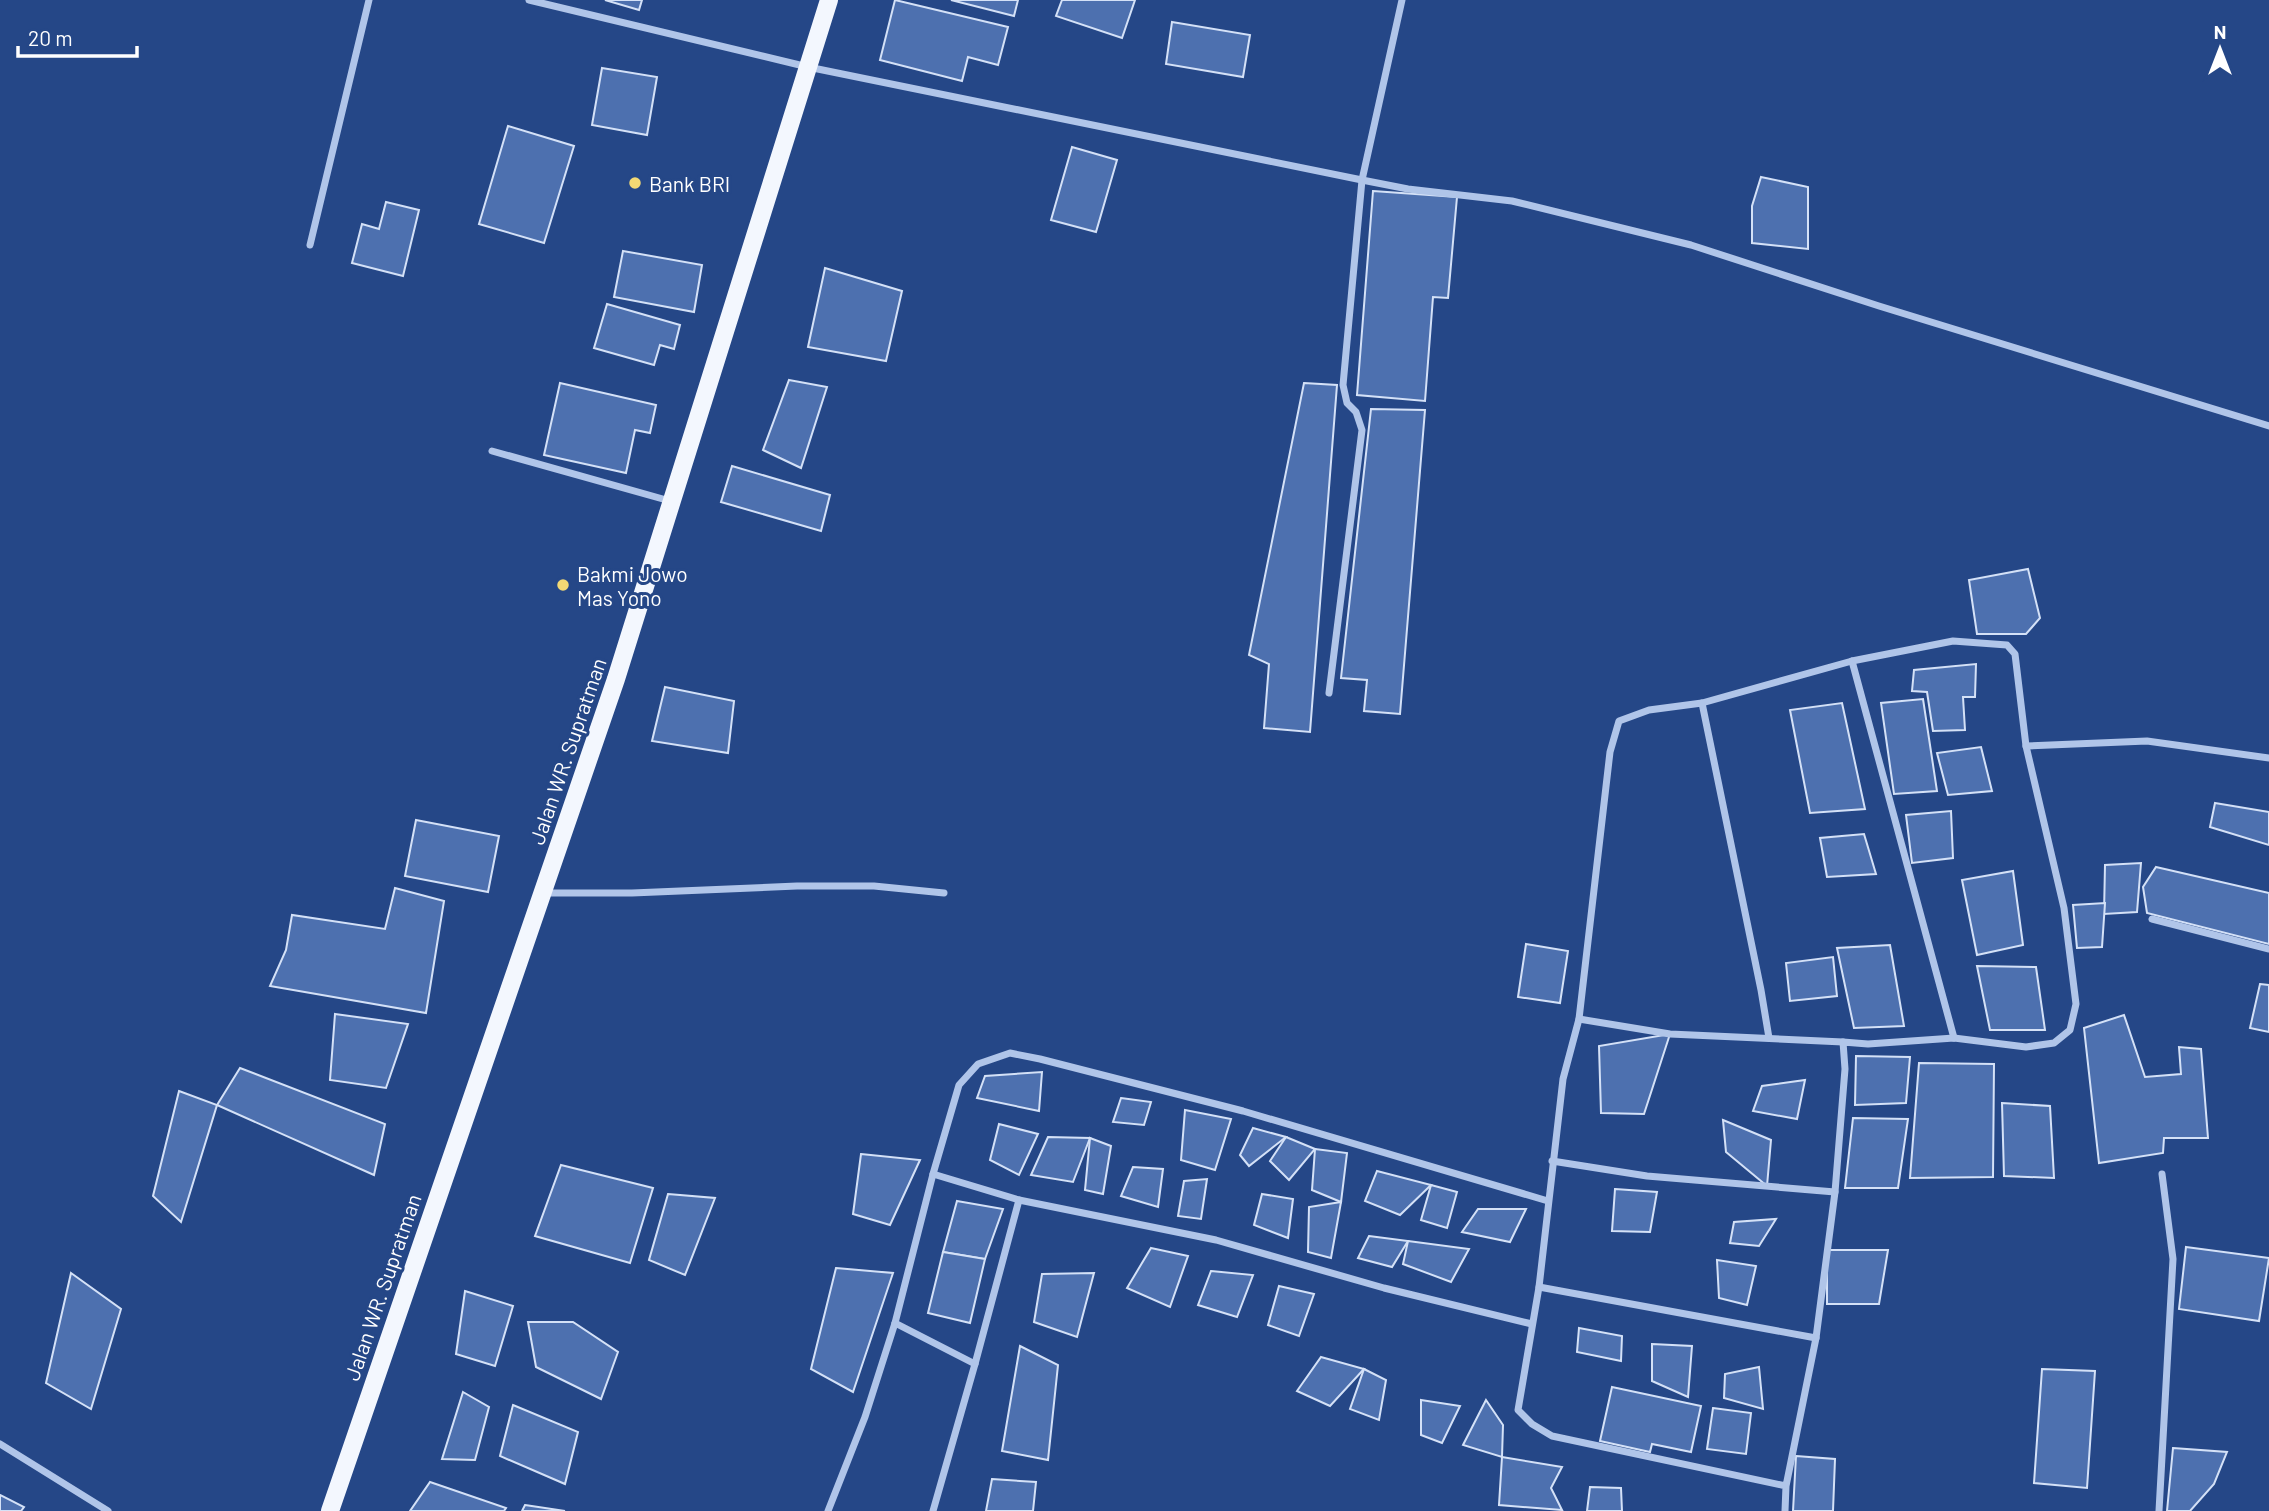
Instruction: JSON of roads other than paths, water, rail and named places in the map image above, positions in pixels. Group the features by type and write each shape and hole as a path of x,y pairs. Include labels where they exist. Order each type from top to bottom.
{"main road":[{"name":"Jalan WR. Supratman","path":"330,1511 616,679 829,0"}],"street":[{"path":"310,245 369,0"},
{"path":"530,0 808,67 1408,189 1512,201 1691,245 2269,426"},
{"path":"1329,693 1362,429 1356,412 1347,403 1343,385 1362,180 1402,0"},
{"path":"492,451 671,501"},
{"path":"1579,1019 1670,1034 1868,1044 1954,1038 2026,1047 2054,1043 2070,1030 2076,1004 2064,908 2026,746 2015,654 2007,645 1953,641 1852,661 1702,703 1649,710 1619,721 1610,752 1579,1019 1563,1079 1539,1287 1518,1410 1532,1424 1552,1436 1786,1486"},
{"path":"1852,661 1954,1038"},
{"path":"1702,703 1769,1038"},
{"path":"2026,746 2147,741 2269,758"},
{"path":"542,894 797,886 874,886 944,894"},
{"path":"2152,919 2269,949"},
{"path":"1785,1511 1786,1486 1816,1338 1835,1192 1845,1069 1843,1042"},
{"path":"828,1511 865,1417 895,1323 959,1085 978,1064 1010,1054 1041,1059 1243,1111 1548,1201"},
{"path":"1552,1161 1647,1176 1835,1192"},
{"path":"933,1174 1019,1199 1216,1240 1384,1288 1532,1324"},
{"path":"2159,1511 2173,1259 2162,1174"},
{"path":"933,1511 1019,1199"},
{"path":"1539,1287 1816,1338"},
{"path":"895,1323 975,1364"},
{"path":"0,1444 108,1511"}],"place":[{"name":"Bank BRI","path":"635,183"},
{"name":"Bakmi Jowo Mas Yono","path":"563,585"}]}
